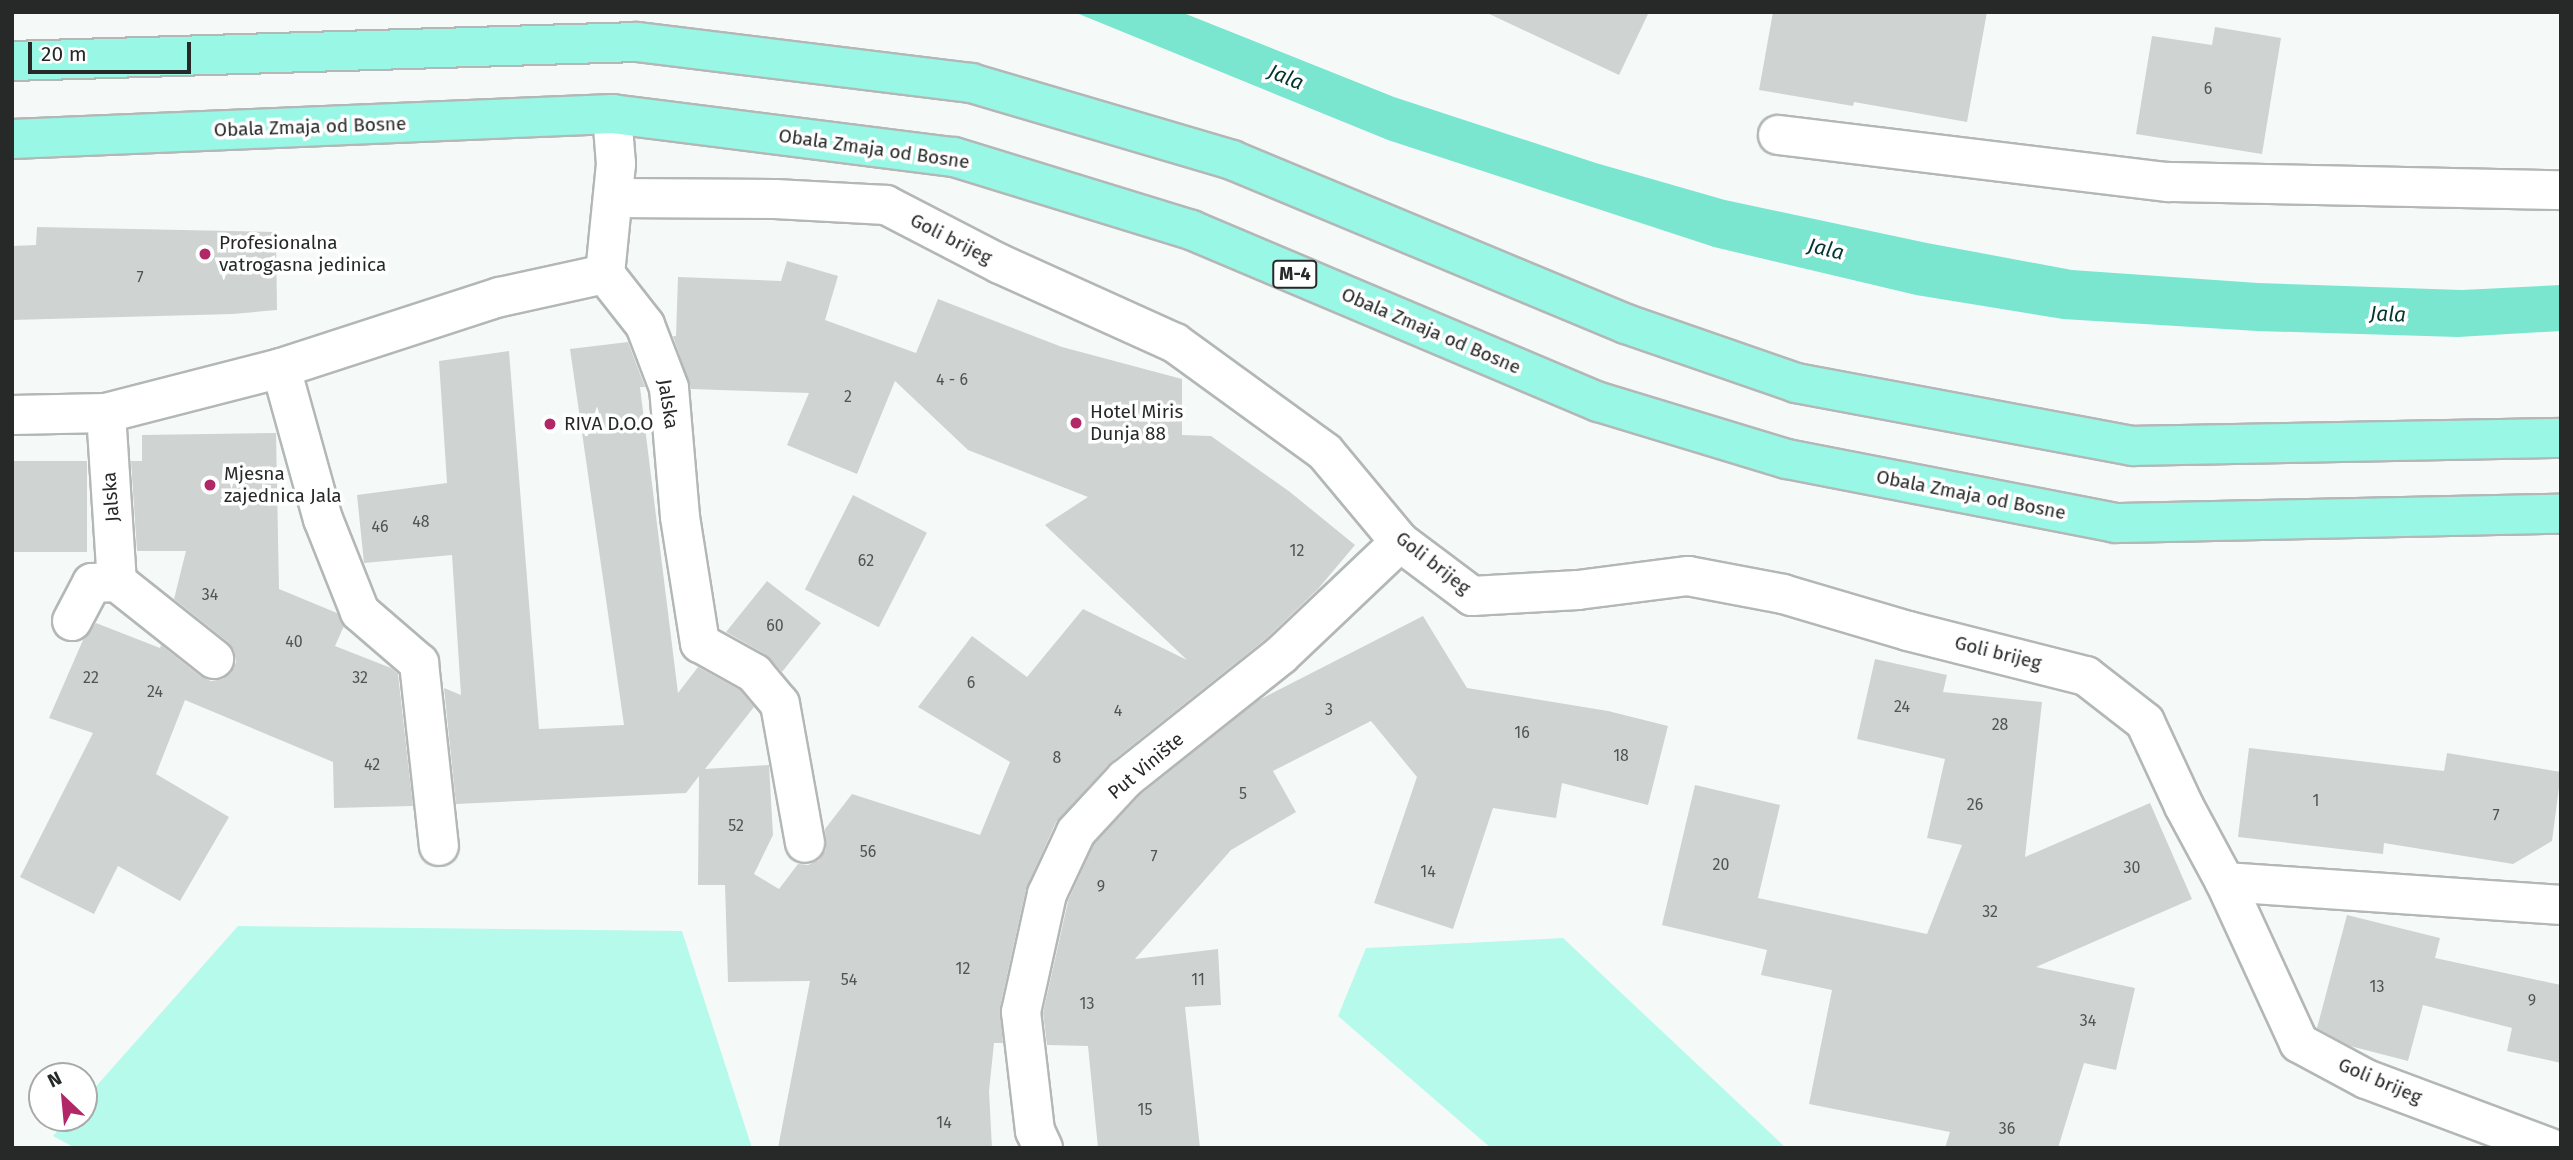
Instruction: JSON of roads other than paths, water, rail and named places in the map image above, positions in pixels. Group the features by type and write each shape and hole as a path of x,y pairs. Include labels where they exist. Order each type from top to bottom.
{"main road":[{"path":"12,61 637,42 971,83 1232,160 1626,324 1796,383 2133,446 2561,438"},
{"name":"Obala Zmaja od Bosne","path":"12,139 612,114 954,157 1191,230 1599,402 1787,459 2115,523 2561,514"}],"street":[{"path":"12,415 106,413 281,368 500,297 605,274 615,198 616,164 612,114"},
{"path":"1778,135 2168,183 2561,190"},
{"name":"Goli brijeg","path":"615,198 775,199 886,205 1000,264 1175,343 1325,452 1400,542 1472,596 1578,590 1688,576 1783,594 1908,631 2086,676 2145,722 2184,806 2225,882 2299,1043 2366,1079 2551,1148"},
{"name":"Jalska","path":"605,274 646,325 669,388 680,517 700,643 754,673 780,704 805,843"},
{"path":"281,368 323,519 360,612 419,663 439,846"},
{"name":"Jalska","path":"106,413 117,582"},
{"name":"Put Vinište","path":"1043,1148 1035,1131 1021,1012 1047,894 1076,832 1125,779 1282,655 1400,542"},
{"path":"72,621 92,583 117,582 214,659"},
{"path":"2225,882 2561,905"}],"water":[{"name":"Jala","path":"1074,12 1181,12 1394,97 1596,163 1725,200 1927,243 2072,270 2258,283 2462,290 2561,285 2561,331 2458,337 2257,331 2063,319 1916,295 1714,247 1388,140"}],"place":[{"name":"Profesionalna vatrogasna jedinica","path":"205,254"},
{"name":"Hotel Miris Dunja 88","path":"1076,423"},
{"name":"RIVA D.O.O","path":"550,424"},
{"name":"Mjesna zajednica Jala","path":"210,485"}]}
